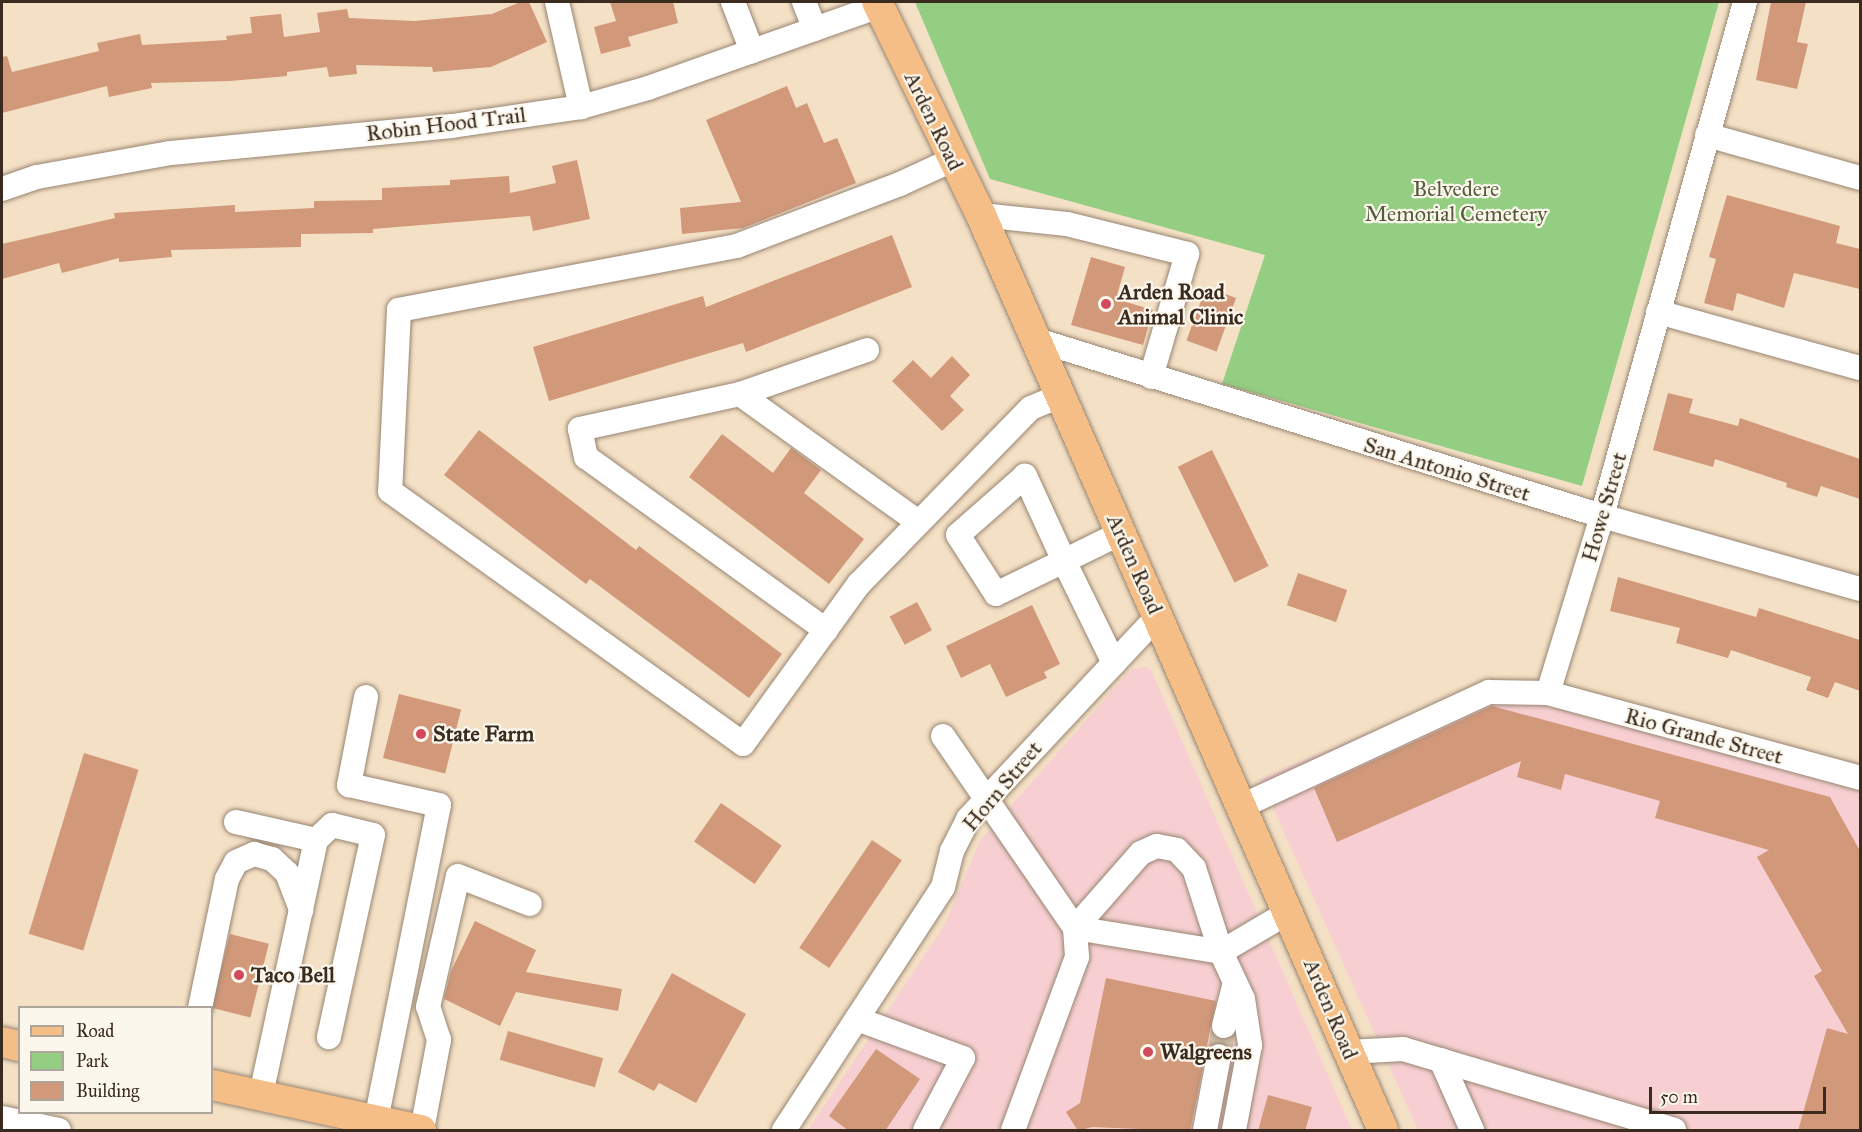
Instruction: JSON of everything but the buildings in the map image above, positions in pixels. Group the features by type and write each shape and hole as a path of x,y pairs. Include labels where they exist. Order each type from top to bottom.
{"main road":[{"name":"Arden Road","path":"878,4 981,216 1037,340 1383,1131"},
{"path":"2,1042 18,1046"},
{"path":"213,1085 421,1131"}],"street":[{"path":"557,2 581,106"},
{"path":"733,2 752,51"},
{"path":"804,2 815,29"},
{"name":"Howe Street","path":"1548,693 1602,516 1745,2"},
{"name":"Robin Hood Trail","path":"2,189 37,177 171,153 452,126 581,106 752,51 878,4"},
{"path":"1707,135 1860,178"},
{"path":"952,160 900,184 737,246 399,310 390,491 743,744 859,584 1030,408 1061,395"},
{"path":"981,216 1067,224 1187,254 1151,377"},
{"path":"1658,312 1860,368"},
{"name":"San Antonio Street","path":"1037,340 1602,516 1860,589"},
{"path":"826,630 586,457 580,429 740,394 867,350"},
{"path":"740,394 918,522"},
{"path":"1114,663 1064,561 1025,476 958,535 996,594 1064,561 1121,533"},
{"name":"Horn Street","path":"789,1129 943,887 952,851 968,819 1158,616"},
{"path":"1242,807 1488,692 1548,693"},
{"name":"Rio Grande Street","path":"1548,693 1860,778"},
{"path":"366,698 349,785 439,805 376,1120"},
{"path":"943,736 1075,928 1077,957 1013,1131"},
{"path":"236,822 316,840"},
{"path":"261,1095 316,840 332,825 373,835 329,1036"},
{"path":"1075,928 1141,853 1156,846 1177,850 1194,868 1221,952 1243,999 1250,1045 1234,1131"},
{"path":"200,1006 227,879 236,861 254,854 272,859 287,873 301,910"},
{"path":"421,1131 439,1040 428,1007 458,876 530,904"},
{"path":"1075,928 1221,952 1289,912"},
{"path":"1224,1026 1235,982"},
{"path":"857,1019 963,1058 926,1131"},
{"path":"1349,1052 1403,1049 1674,1131"},
{"path":"1205,1131 1219,1056"},
{"path":"1441,1060 1472,1131"},
{"path":"2,1118 43,1129"}],"shaded area":[{"path":"1145,667 1151,670 1352,1130 808,1130 944,926 980,841 1125,676 1132,669"},
{"path":"1485,683 1860,786 1860,1130 1418,1130 1260,779"}],"green space":[{"name":"Belvedere Memorial Cemetery","path":"915,2 1719,2 1582,486 1222,384 1265,255 990,179"}],"tunnel":[{"path":"1219,1056 1224,1026"}],"place":[{"name":"Arden Road Animal Clinic","path":"1106,304"},
{"name":"State Farm","path":"421,734"},
{"name":"Taco Bell","path":"239,975"},
{"name":"Walgreens","path":"1148,1052"}]}
